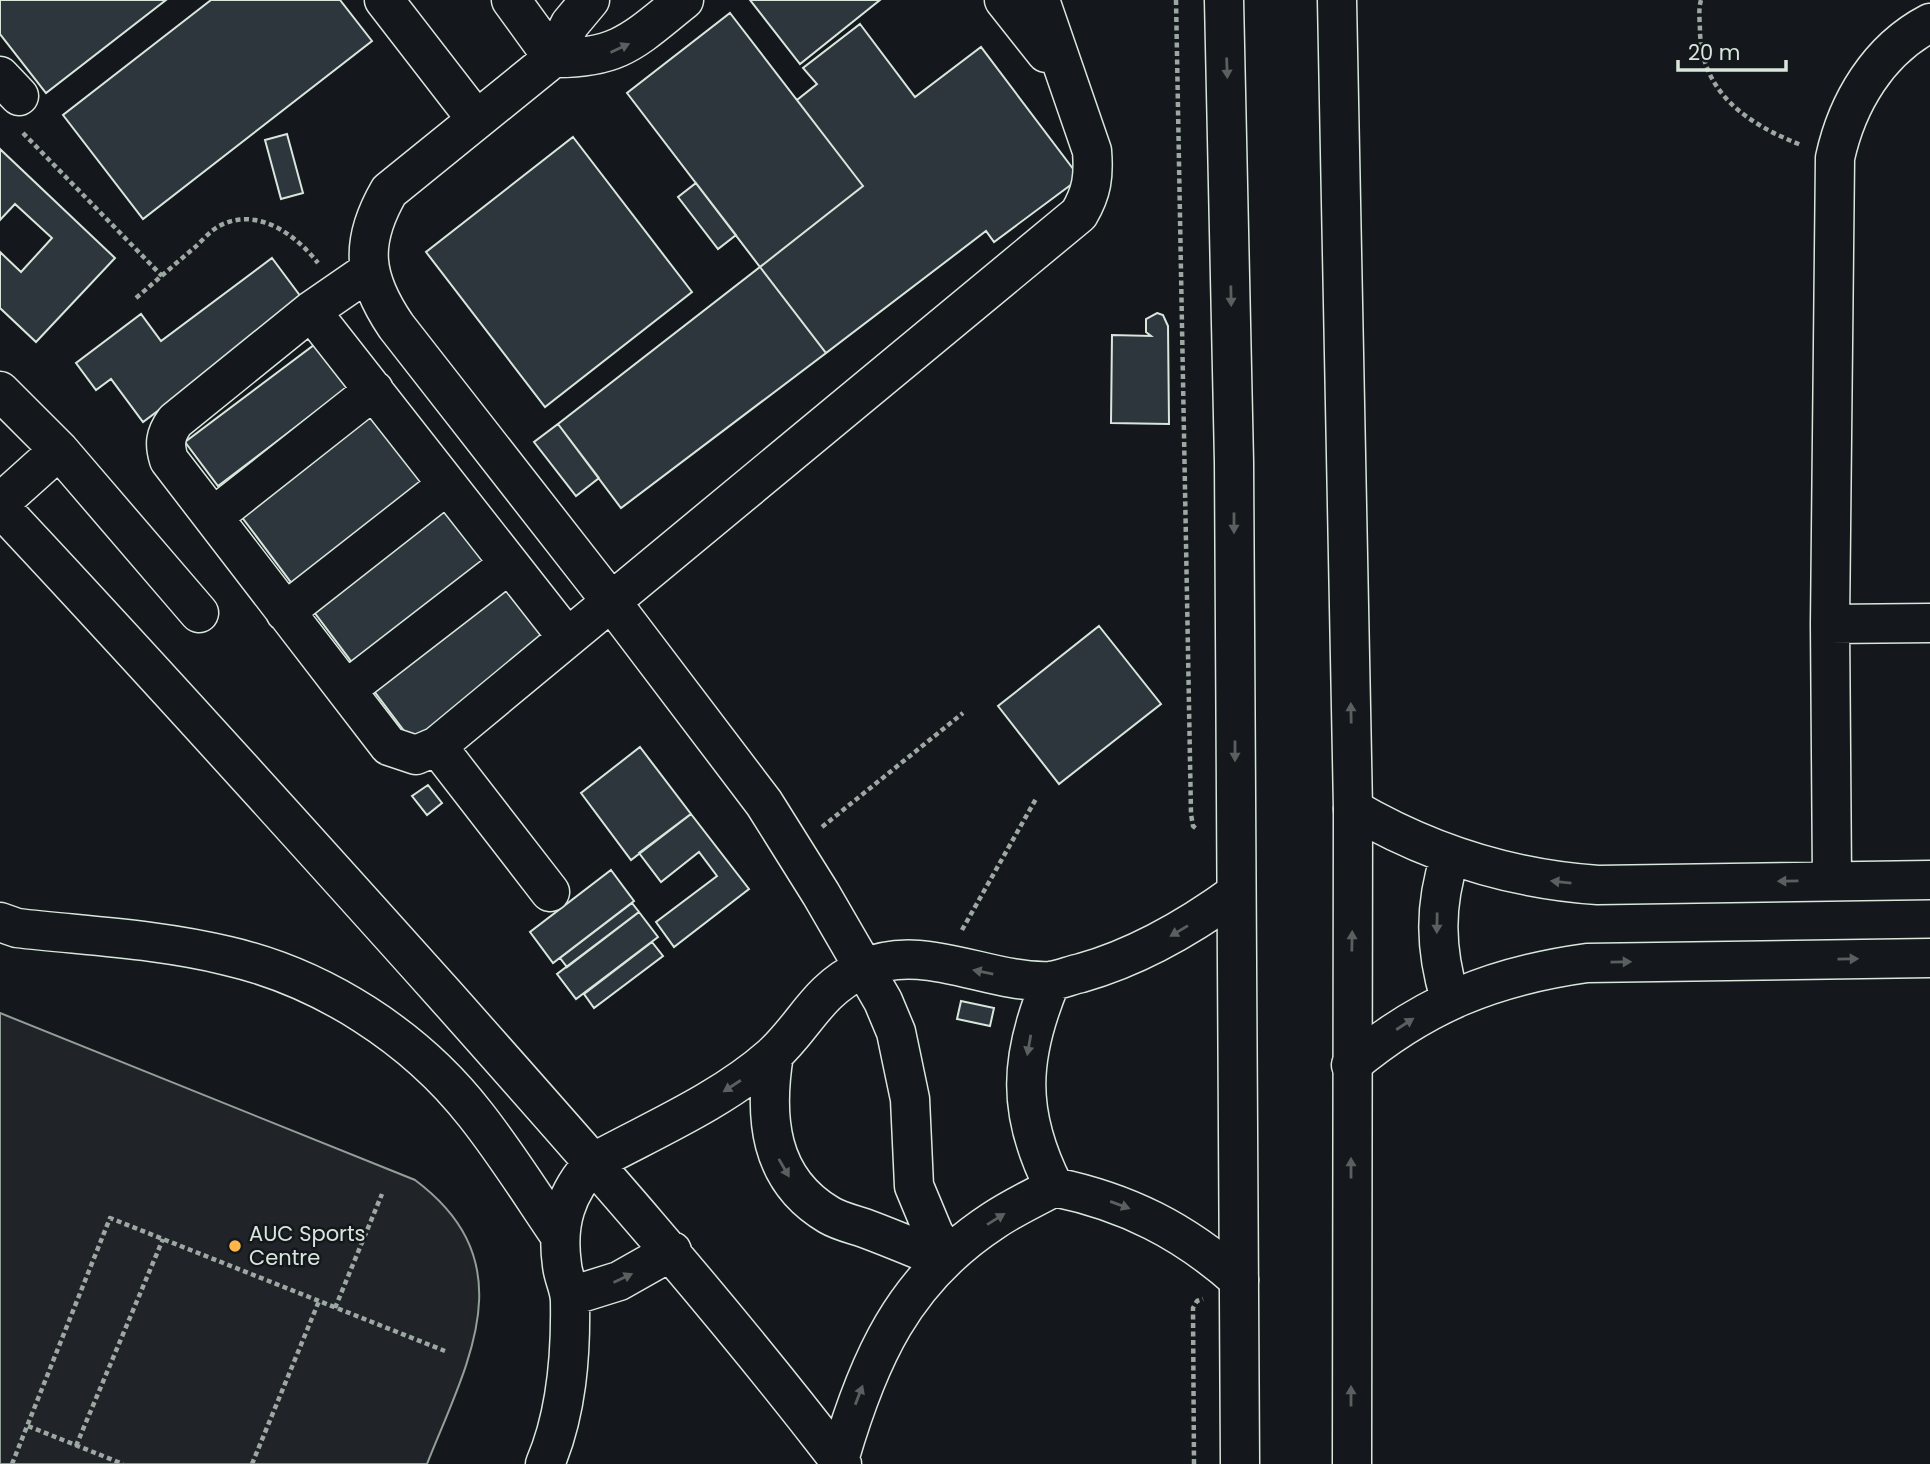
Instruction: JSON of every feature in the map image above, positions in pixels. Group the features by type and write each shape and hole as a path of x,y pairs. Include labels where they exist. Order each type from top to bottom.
{"street":[{"path":"383,0 476,119"},
{"path":"511,0 553,58"},
{"path":"590,0 570,24 553,58 390,191 373,225 368,243 340,291 175,421 167,433 165,446 169,460 285,612 389,746 416,755 437,746 566,636 1079,214 1090,196 1094,176 1092,151 1040,0"},
{"path":"553,58 595,57 615,51 633,42 684,0"},
{"path":"1004,0 1066,78"},
{"path":"1224,0 1233,406 1240,1464"},
{"path":"1337,0 1353,809 1352,1464"},
{"path":"1832,880 1830,624 1835,158 1850,108 1880,62 1930,23"},
{"path":"340,291 380,302 764,803 794,850 883,1001 905,1065 914,1186 946,1257"},
{"path":"340,291 374,390 566,636"},
{"path":"213,517 374,390"},
{"path":"0,391 59,450 199,613"},
{"path":"59,450 0,505 196,716 672,1251 841,1462"},
{"path":"285,612 447,485"},
{"path":"346,690 509,564"},
{"path":"1830,624 1930,624"},
{"path":"437,746 550,892"},
{"path":"1353,809 1416,843 1450,857 1486,868 1560,883 1598,885 1930,880"},
{"path":"1450,857 1441,885 1437,943 1450,999"},
{"path":"545,1464 563,1403 570,1348 570,1296 562,1267 560,1236 565,1209 575,1182 594,1163 720,1093 774,1054 827,990 863,968 894,960 926,960 1000,976 1051,981 1091,970 1155,944 1203,917 1236,893"},
{"path":"0,922 17,928 182,946 230,956 289,976 333,997 383,1027 434,1068 474,1112 560,1236"},
{"path":"1351,1065 1382,1039 1450,999 1506,978 1587,963 1930,958"},
{"path":"1051,981 1029,1040 1025,1070 1031,1131 1054,1187"},
{"path":"774,1054 768,1089 768,1118 777,1155 791,1179 814,1205 831,1216 946,1257"},
{"path":"841,1462 871,1364 914,1292 946,1257 996,1219 1054,1187 1122,1205 1154,1219 1184,1236 1239,1280"},
{"path":"570,1296 619,1282 672,1251"}],"path":[{"path":"1176,0 1191,814 1193,826 1202,833 1236,834"},
{"path":"1701,0 1701,54 1724,99 1764,130 1835,158"},
{"path":"10,86 32,109 15,125 162,276"},
{"path":"136,298 219,226 240,221 262,222 282,229 301,241 340,291"},
{"path":"794,850 963,713"},
{"path":"943,964 1037,797"},
{"path":"335,1308 382,1194"},
{"path":"12,1464 110,1218 445,1351"},
{"path":"76,1446 163,1239"},
{"path":"252,1464 318,1301"},
{"path":"28,1426 123,1464"}],"shaded area":[{"name":"AUC Sports Centre","path":"0,1013 415,1180 449,1212 469,1245 478,1279 478,1314 458,1388 427,1464 0,1464"}],"building":[{"path":"0,0 166,0 46,93 0,34"},
{"path":"211,0 340,0 372,41 143,219 63,115"},
{"path":"750,0 880,0 800,64"},
{"path":"730,13 863,186 760,267 627,93"},
{"path":"860,24 915,97 981,47 1080,178 994,242 986,231 826,353 760,267 863,186 797,100 817,84 803,68"},
{"path":"287,134 303,193 281,199 265,140"},
{"path":"573,137 692,292 545,407 426,252"},
{"path":"0,149 115,258 36,342 0,308 0,252 21,272 52,238 15,204 0,220"},
{"path":"696,183 736,235 718,249 678,197"},
{"path":"272,258 304,301 143,422 111,379 96,390 76,363 141,314 161,341"},
{"path":"760,267 826,353 621,508 558,424"},
{"path":"1157,313 1163,315 1168,326 1169,424 1111,423 1112,335 1151,336 1146,332 1146,319"},
{"path":"318,342 351,385 218,486 185,442"},
{"path":"373,414 425,483 293,585 241,516"},
{"path":"558,424 599,478 576,496 534,442"},
{"path":"443,506 486,562 354,665 311,608"},
{"path":"503,586 547,642 414,744 371,687"},
{"path":"1099,626 1161,704 1059,784 998,706"},
{"path":"640,747 691,814 631,860 581,793"},
{"path":"428,785 442,803 427,815 412,796"},
{"path":"691,814 749,889 674,947 656,922 717,876 699,852 661,882 639,853"},
{"path":"611,870 634,901 553,963 530,932"},
{"path":"632,903 639,912 567,967 560,958"},
{"path":"639,912 658,937 576,999 557,974"},
{"path":"652,942 663,956 594,1008 584,994"},
{"path":"961,1001 994,1008 990,1026 957,1019"}],"place":[{"name":"AUC Sports Centre","path":"235,1246"}]}
